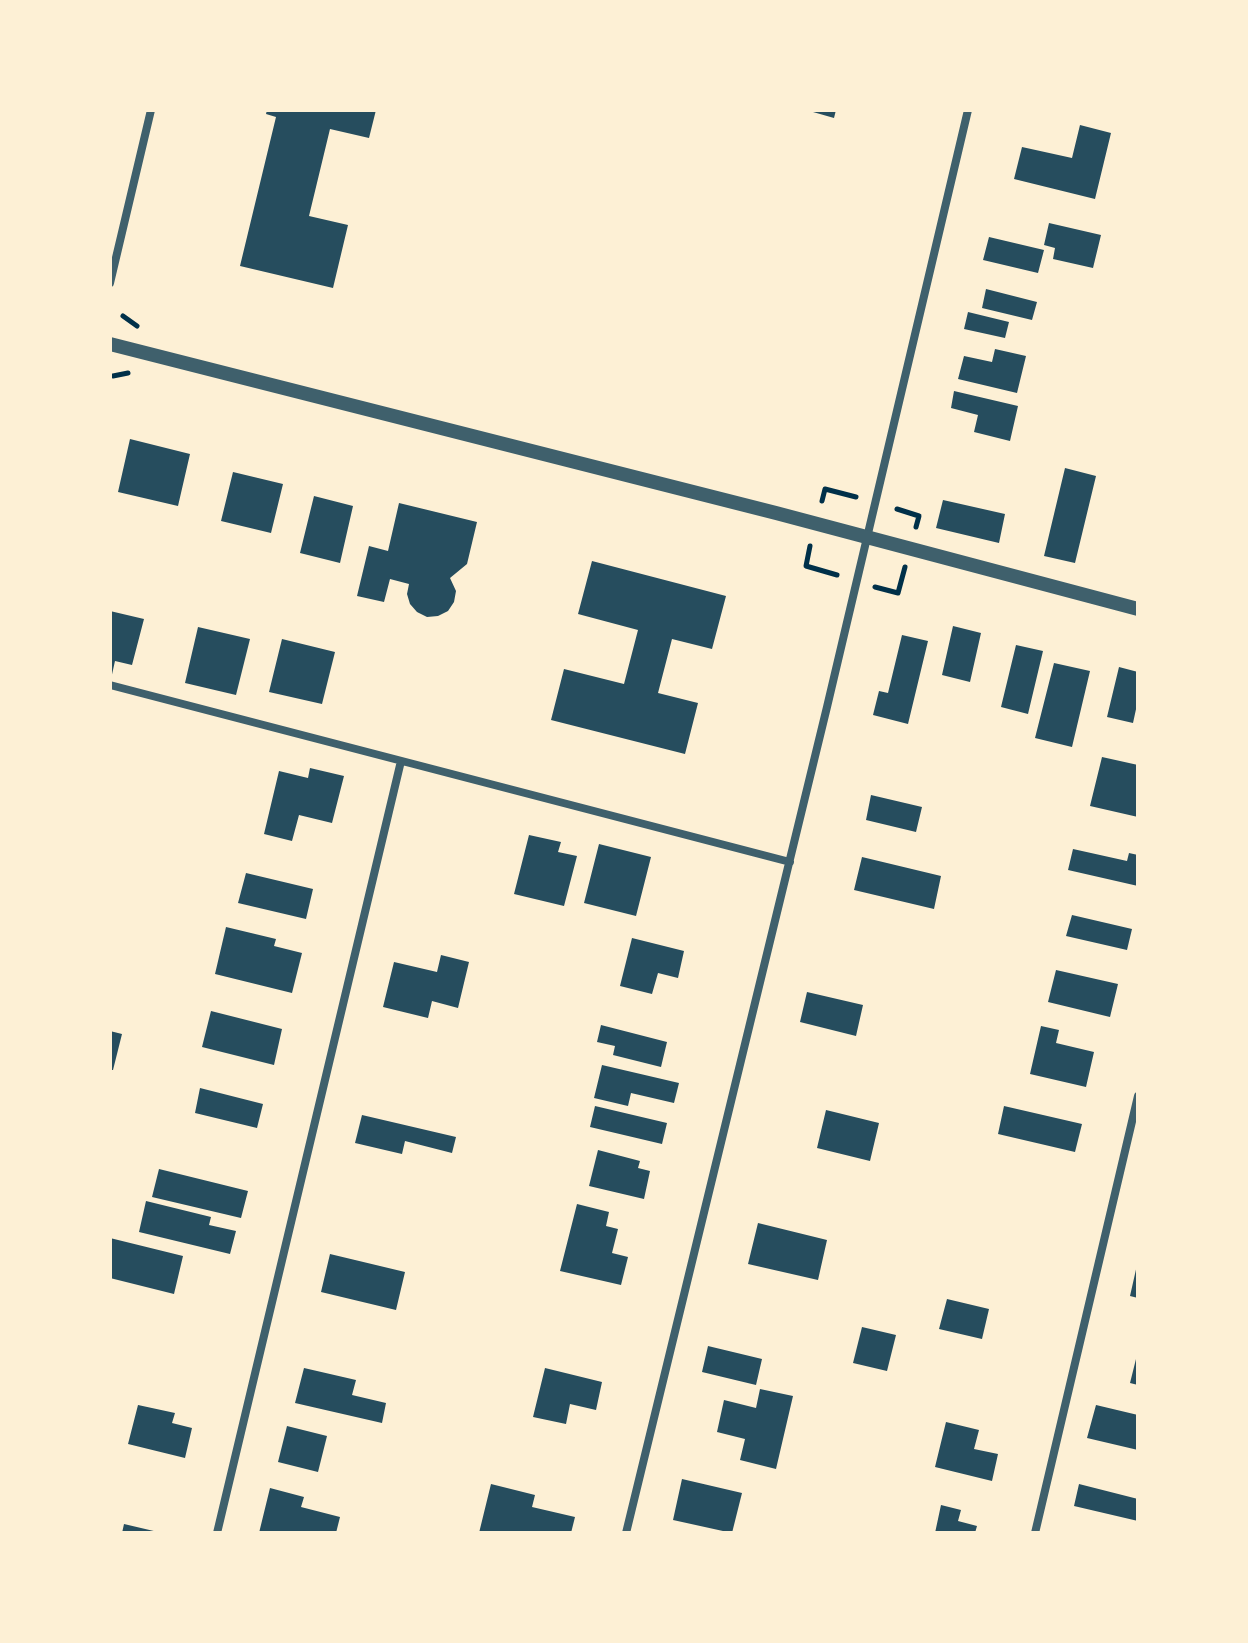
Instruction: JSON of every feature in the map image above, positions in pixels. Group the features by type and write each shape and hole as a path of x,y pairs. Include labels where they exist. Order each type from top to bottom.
{"street":[{"path":"110,283 151,110"},
{"path":"626,1533 868,539 968,110"},
{"path":"110,344 760,509 1138,609"},
{"path":"110,685 790,862"},
{"path":"217,1533 401,761"},
{"path":"1035,1533 1138,1096"}],"path":[{"path":"822,501 825,489 856,497"},
{"path":"897,509 919,516 915,532"},
{"path":"810,546 806,566 837,575"},
{"path":"875,587 898,593 905,566"}],"building":[{"path":"267,110 376,110 369,138 330,129 309,216 348,225 333,288 240,266 276,117 266,114"},
{"path":"806,110 836,110 834,118"},
{"path":"1080,125 1111,133 1095,199 1014,179 1022,147 1072,158"},
{"path":"1049,223 1101,235 1093,268 1053,259 1055,248 1044,245"},
{"path":"989,237 1044,250 1038,273 983,260"},
{"path":"986,289 1037,302 1032,320 982,308"},
{"path":"968,312 1009,322 1005,338 964,329"},
{"path":"995,349 1026,356 1017,393 958,379 964,356 992,362"},
{"path":"954,391 1018,406 1010,441 974,432 978,415 951,408"},
{"path":"130,439 190,454 178,506 118,492"},
{"path":"1065,468 1096,476 1075,563 1044,556"},
{"path":"233,472 283,484 271,533 221,521"},
{"path":"314,496 353,506 340,563 300,553"},
{"path":"943,500 1005,514 999,543 936,528"},
{"path":"399,503 477,522 467,564 450,578 456,591 454,602 448,611 438,616 427,617 417,612 407,594 409,584 390,579 384,602 357,596 369,546 388,551"},
{"path":"592,561 726,596 712,649 672,639 658,693 698,703 685,754 551,720 564,669 624,684 638,630 578,614"},
{"path":"110,611 144,619 132,665 115,661 111,679"},
{"path":"953,626 981,633 970,682 942,675"},
{"path":"198,627 250,639 236,695 185,683"},
{"path":"902,635 928,641 908,724 873,715 879,691 888,693"},
{"path":"282,639 335,652 322,704 269,692"},
{"path":"1016,645 1043,651 1028,714 1001,707"},
{"path":"1054,663 1090,671 1072,747 1035,738"},
{"path":"1119,667 1138,672 1138,700 1133,723 1107,717"},
{"path":"1102,757 1138,765 1138,817 1090,806"},
{"path":"310,768 344,776 332,823 299,815 292,841 264,834 279,771 308,778"},
{"path":"871,795 922,807 916,832 866,820"},
{"path":"529,835 561,842 558,852 577,856 564,906 514,894"},
{"path":"599,844 651,857 636,916 584,903"},
{"path":"1073,849 1127,861 1129,853 1138,855 1138,886 1068,870"},
{"path":"862,857 941,876 934,909 854,890"},
{"path":"246,873 313,889 306,919 238,903"},
{"path":"1072,915 1132,929 1127,950 1066,936"},
{"path":"226,927 276,939 274,946 302,953 292,993 215,974"},
{"path":"632,938 684,951 678,978 658,973 652,994 620,986"},
{"path":"441,955 469,962 458,1008 432,1001 428,1018 383,1007 394,962 437,972"},
{"path":"1056,970 1118,984 1110,1017 1048,1002"},
{"path":"807,992 863,1005 856,1036 800,1022"},
{"path":"211,1011 282,1029 274,1065 202,1047"},
{"path":"601,1025 667,1042 661,1067 613,1055 615,1046 597,1042"},
{"path":"1041,1026 1059,1030 1056,1043 1094,1052 1086,1087 1030,1074"},
{"path":"110,1031 122,1034 113,1070 110,1070"},
{"path":"602,1065 679,1083 674,1103 631,1093 628,1106 594,1098"},
{"path":"200,1088 263,1104 257,1128 195,1113"},
{"path":"595,1106 667,1123 662,1144 590,1127"},
{"path":"1004,1106 1082,1124 1075,1152 998,1134"},
{"path":"826,1110 879,1123 870,1161 817,1148"},
{"path":"362,1115 456,1137 452,1153 405,1141 402,1154 355,1143"},
{"path":"598,1150 640,1161 638,1168 650,1171 644,1199 589,1186"},
{"path":"159,1169 248,1191 241,1218 152,1197"},
{"path":"146,1201 211,1217 209,1225 236,1231 230,1254 139,1232"},
{"path":"577,1204 609,1212 606,1226 618,1229 612,1253 628,1257 621,1285 560,1271"},
{"path":"758,1223 827,1240 818,1280 748,1264"},
{"path":"110,1238 183,1256 174,1294 110,1278"},
{"path":"330,1254 405,1272 396,1310 321,1292"},
{"path":"1138,1265 1138,1298 1130,1296"},
{"path":"947,1299 989,1309 982,1339 939,1329"},
{"path":"862,1327 896,1335 887,1371 853,1363"},
{"path":"708,1346 762,1359 756,1385 702,1372"},
{"path":"1138,1355 1138,1385 1130,1383"},
{"path":"304,1368 356,1380 352,1395 386,1403 382,1423 295,1403"},
{"path":"545,1368 602,1382 596,1410 570,1404 566,1424 533,1417"},
{"path":"760,1389 793,1396 776,1469 740,1460 745,1439 717,1432 724,1400 756,1408"},
{"path":"138,1405 175,1413 172,1423 192,1428 185,1458 128,1444"},
{"path":"1096,1405 1138,1415 1138,1450 1087,1438"},
{"path":"946,1422 979,1430 974,1449 998,1454 992,1481 935,1467"},
{"path":"287,1426 327,1436 318,1472 278,1462"},
{"path":"682,1479 742,1493 732,1533 673,1520"},
{"path":"491,1484 535,1495 532,1507 575,1517 571,1533 479,1533"},
{"path":"1079,1484 1138,1499 1138,1521 1074,1506"},
{"path":"270,1488 304,1497 301,1507 340,1517 336,1533 259,1533"},
{"path":"941,1505 961,1510 958,1521 977,1526 975,1533 935,1533"},
{"path":"124,1524 158,1532 158,1533 122,1533"}]}
